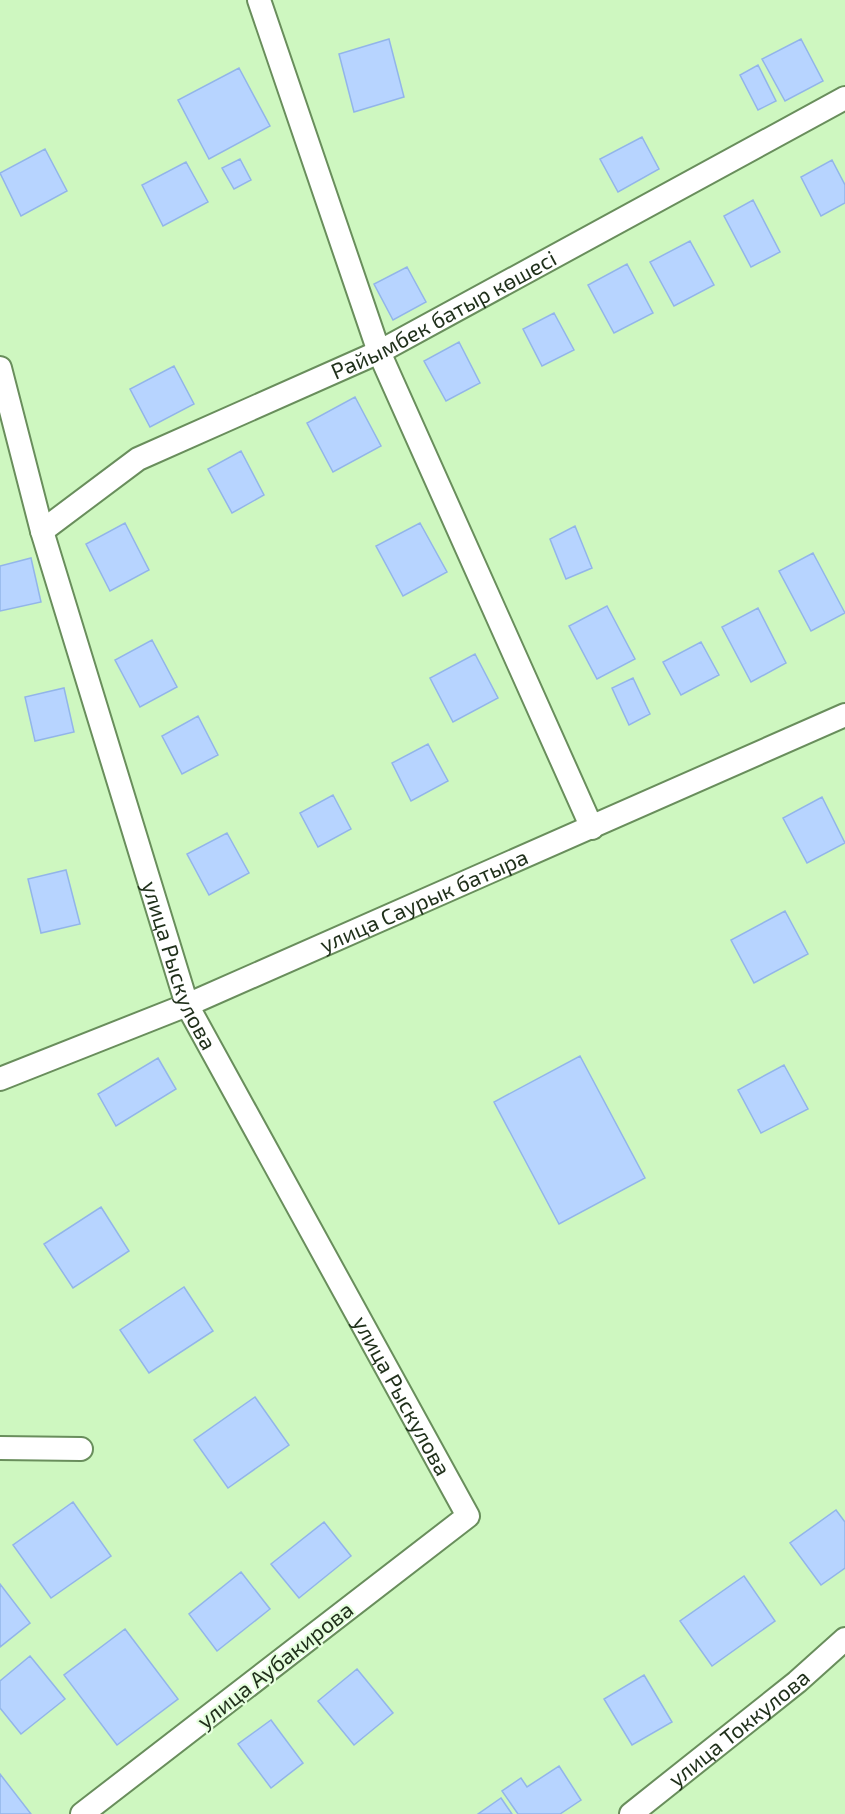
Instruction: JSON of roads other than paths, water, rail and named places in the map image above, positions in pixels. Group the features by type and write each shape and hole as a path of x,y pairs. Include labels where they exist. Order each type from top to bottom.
{"street":[{"path":"259,0 379,352 592,828"},
{"name":"Райымбек батыр көшесі","path":"42,531 138,459 379,352 845,98"},
{"name":"улица Рыскулова","path":"0,368 42,531 187,1005 468,1516"},
{"name":"улица Саурык батыра","path":"0,1078 187,1005 845,716"},
{"path":"0,1448 81,1449"},
{"name":"улица Аубакирова","path":"82,1814 468,1516"},
{"name":"улица Токкулова","path":"631,1814 796,1682 845,1639"}]}
